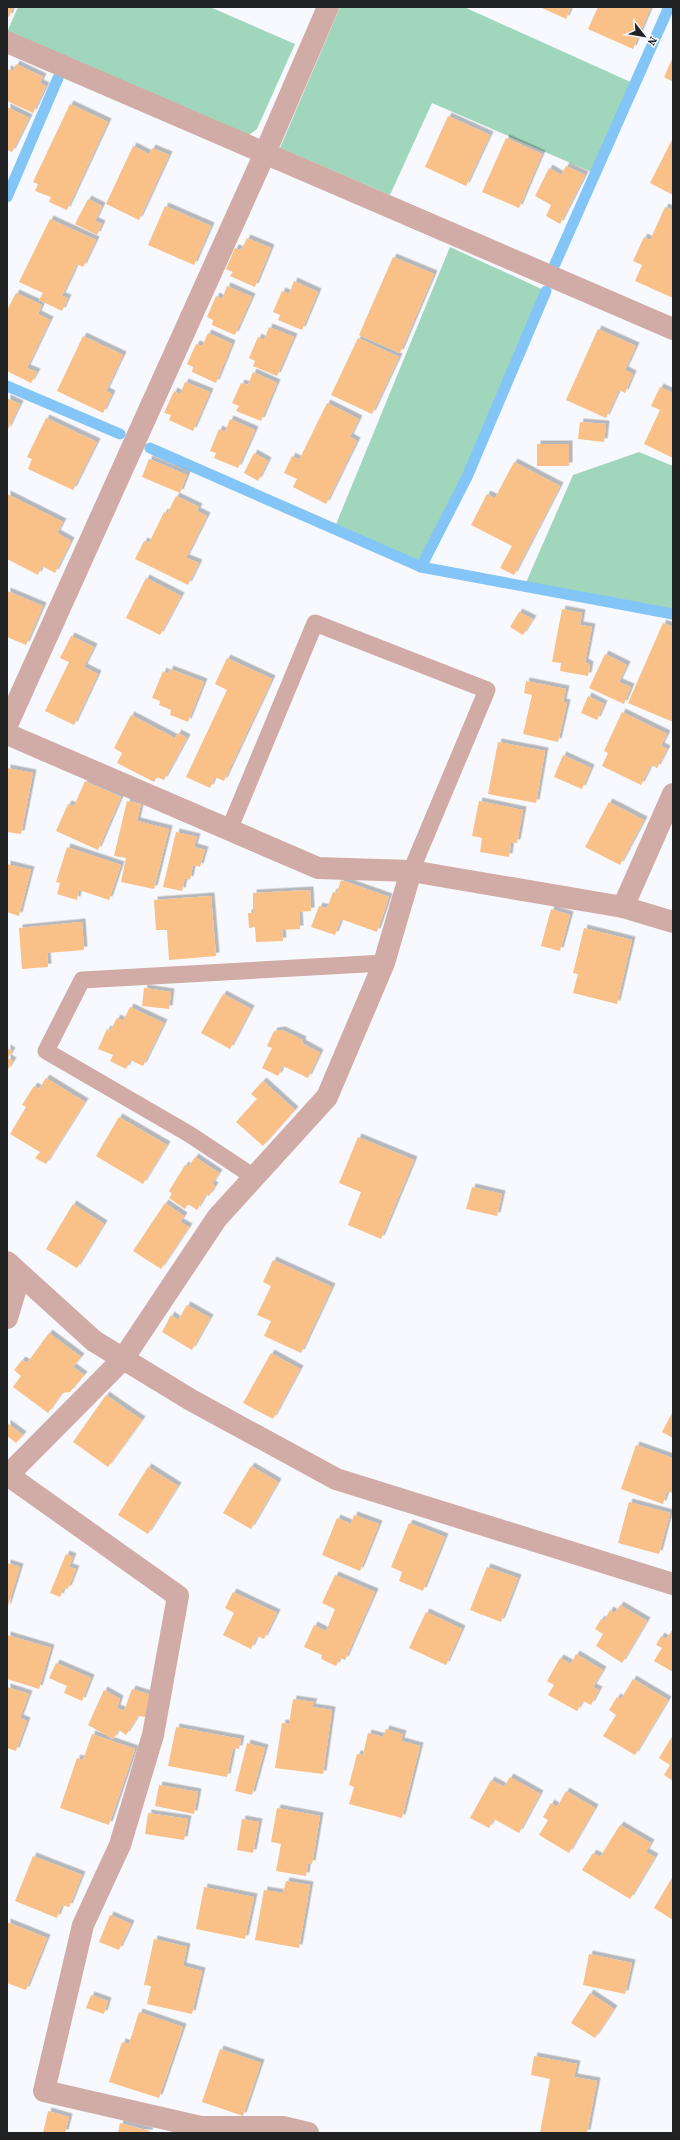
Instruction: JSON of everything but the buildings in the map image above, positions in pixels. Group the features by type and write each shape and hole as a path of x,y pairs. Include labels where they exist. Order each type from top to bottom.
{"street":[{"path":"7,725 265,153 328,7"},
{"path":"7,42 673,329"},
{"path":"7,734 318,868 411,871 623,907 673,922"},
{"path":"623,907 673,794"},
{"path":"308,2133 283,2127 201,2127 44,2091 83,1925 120,1845 153,1735 178,1596 8,1476 123,1358 217,1218 327,1097 384,963 411,871"},
{"path":"13,1268 94,1341 191,1400 336,1479 673,1584"},
{"path":"7,1318 13,1268"}],"lane":[{"path":"229,830 315,623 487,690 411,871"},
{"path":"254,1177 189,1134 46,1051 82,980 384,963"}],"green space":[{"path":"18,7 210,7 295,44 257,129 248,136 7,32"},
{"path":"340,7 464,7 635,84 596,174 432,103 390,195 280,148"},
{"path":"450,247 546,291 467,477 421,567 334,529"},
{"path":"639,452 673,466 673,614 524,587 573,475"}],"waterway":[{"path":"555,264 669,7"},
{"path":"7,197 58,78"},
{"path":"421,567 467,477 546,291"},
{"path":"7,386 120,434"},
{"path":"150,448 421,567 673,614"}]}
